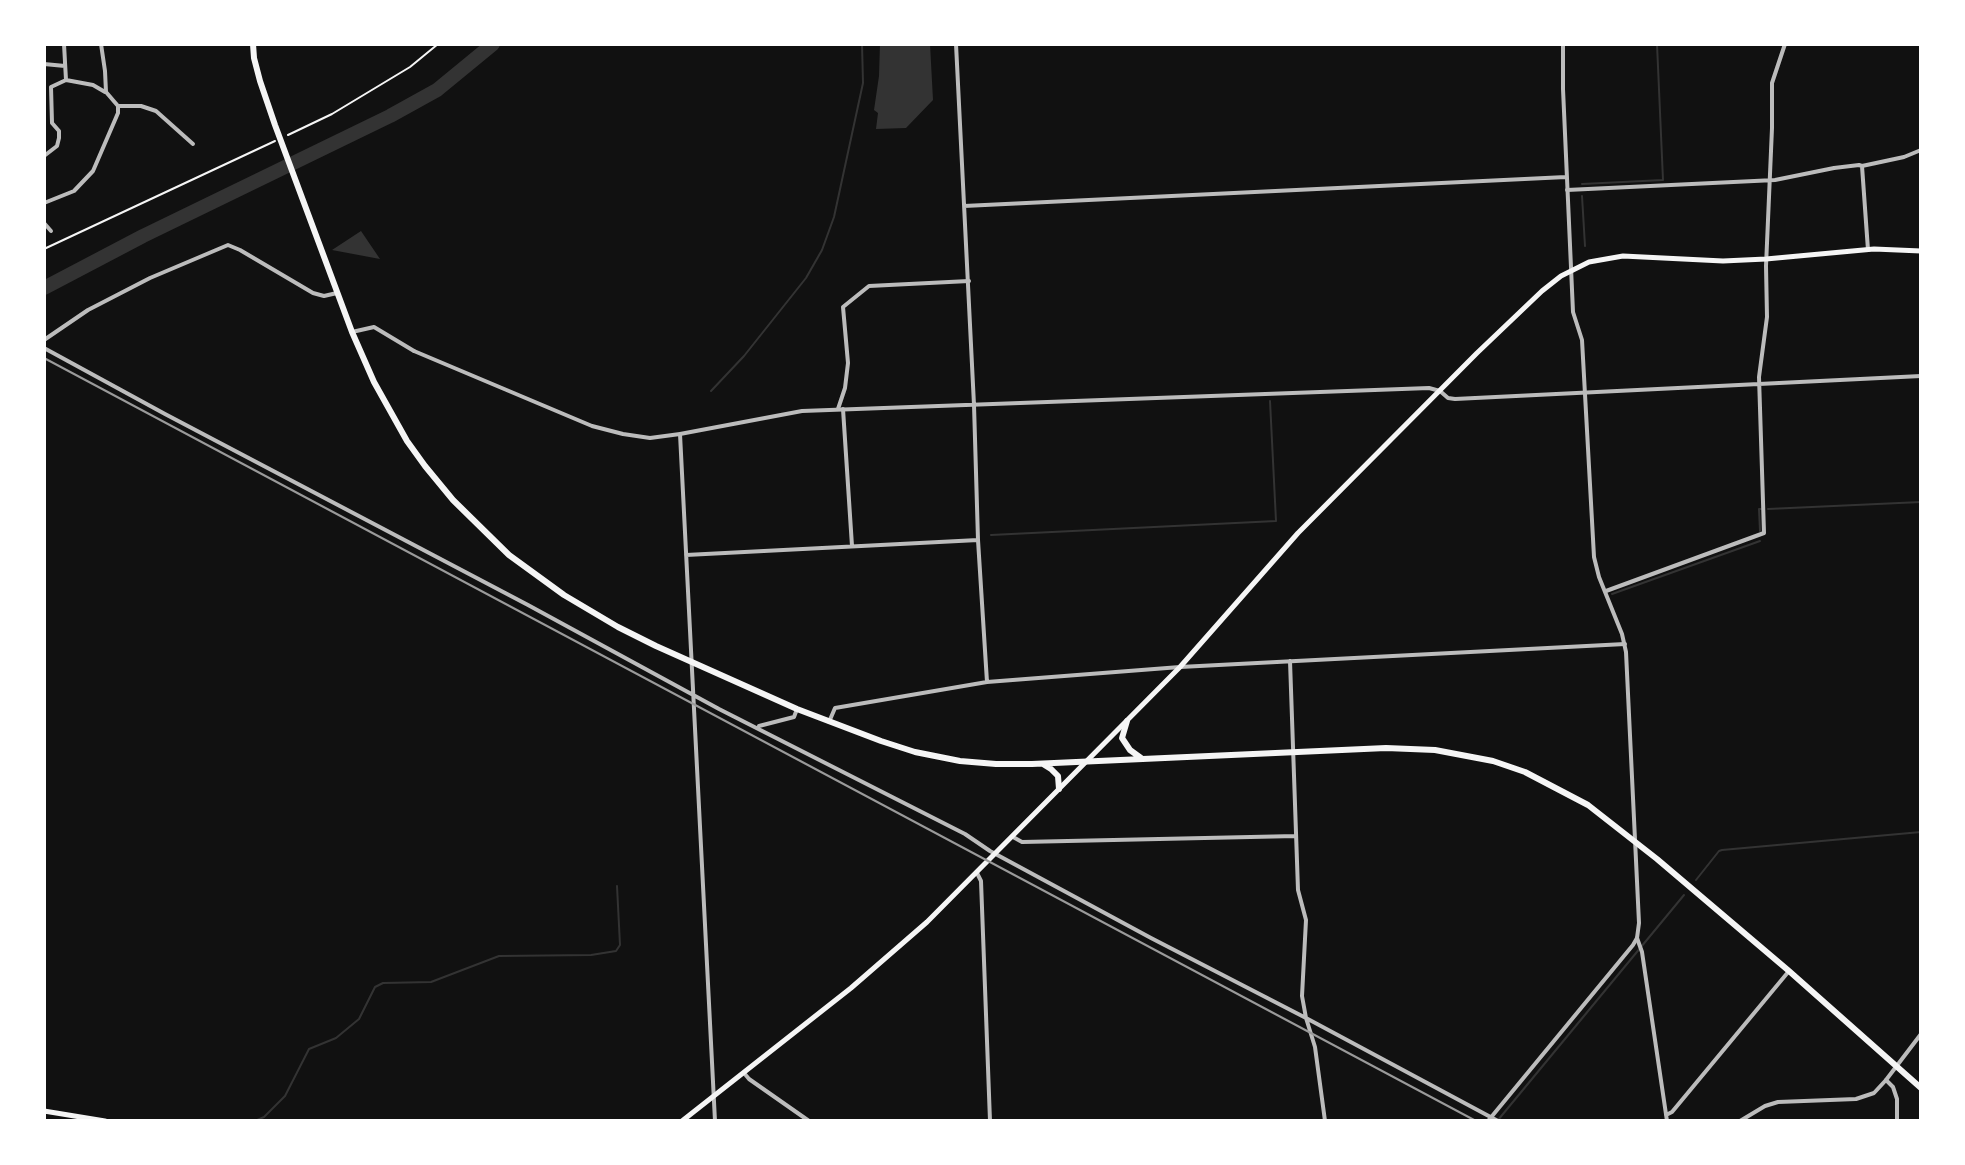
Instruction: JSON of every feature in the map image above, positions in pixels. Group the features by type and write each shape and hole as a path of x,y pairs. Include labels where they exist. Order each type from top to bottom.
{"main road":[{"path":"253,44 260,81 276,128 352,332 374,382 416,453 453,500 509,555 564,595 618,627 797,709 904,748 960,761 1041,763 1386,748 1435,750 1493,761 1536,777 1588,805 1789,971 1921,1088"},
{"path":"682,1121 900,947 977,873 1180,667 1298,533 1542,291 1572,270 1600,259 1623,256 1710,261 1868,250 1921,251"},
{"path":"1127,721 1122,738 1130,750 1141,758"},
{"path":"1041,763 1058,776 1059,789"},
{"path":"48,1114 105,1121"}],"street":[{"path":"64,44 66,80"},
{"path":"101,44 106,92"},
{"path":"956,44 987,682"},
{"path":"1563,44 1573,312 1582,340 1594,557 1625,644 1639,923 1637,938 1642,952 1667,1118"},
{"path":"1606,591 1764,533 1759,384 1767,317 1772,83 1785,44"},
{"path":"44,64 65,66"},
{"path":"44,156 57,146 59,138 59,131 52,123 51,87 66,80 93,85 106,92 118,106 118,113 93,171 74,191 44,203"},
{"path":"118,106 141,106 156,111 193,144"},
{"path":"1567,190 1769,180 1862,166 1921,150"},
{"path":"1862,166 1868,250"},
{"path":"964,206 1566,177"},
{"path":"44,223 51,231"},
{"path":"44,340 88,310 150,278 228,245 313,293 324,296 338,293"},
{"path":"852,546 841,409 848,363 843,307 869,286 969,281"},
{"path":"352,332 374,327 414,351 592,426 650,438 775,415 841,409 1429,388 1455,399 1921,376"},
{"path":"44,348 693,695 965,834 1151,938 1306,1018 1489,1119 1498,1121"},
{"path":"680,434 715,1121"},
{"path":"686,555 978,540"},
{"path":"829,722 835,708 987,682 1180,667 1625,644"},
{"path":"1290,661 1298,890 1306,920 1302,996 1315,1047 1323,1121"},
{"path":"756,727 794,717 797,709"},
{"path":"1013,837 1022,842 1296,836"},
{"path":"977,873 981,881 990,1121"},
{"path":"1489,1119 1637,938"},
{"path":"1667,1118 1789,971"},
{"path":"1740,1121 1778,1102 1865,1097 1874,1093 1921,1034"},
{"path":"744,1073 809,1121"},
{"path":"1886,1080 1893,1087 1897,1099 1897,1121"}],"path":[{"path":"289,134 332,114 410,67 438,44"},
{"path":"44,249 274,141"}],"shaded area":[{"path":"880,44 930,44 933,100 906,128 876,129 878,113 874,110"},
{"path":"361,231 380,259 332,250"}],"waterway":[{"path":"44,288 143,236 390,116 437,90 493,44"},
{"path":"711,391 744,356 806,278 822,250 834,217 863,83 862,44"},
{"path":"1582,184 1663,180 1657,44"},
{"path":"1582,196 1585,246"},
{"path":"991,535 1276,521 1270,401"},
{"path":"1768,509 1921,502"},
{"path":"1760,531 1761,509"},
{"path":"1612,594 1760,541"},
{"path":"1696,880 1722,850 1921,832"},
{"path":"255,1121 264,1117 285,1096 309,1049 336,1038 359,1019 375,987 383,983 431,982 499,956 591,955 616,951 620,945 617,886"},
{"path":"1498,1120 1684,895"}],"railway":[{"path":"44,358 1476,1121"}]}
